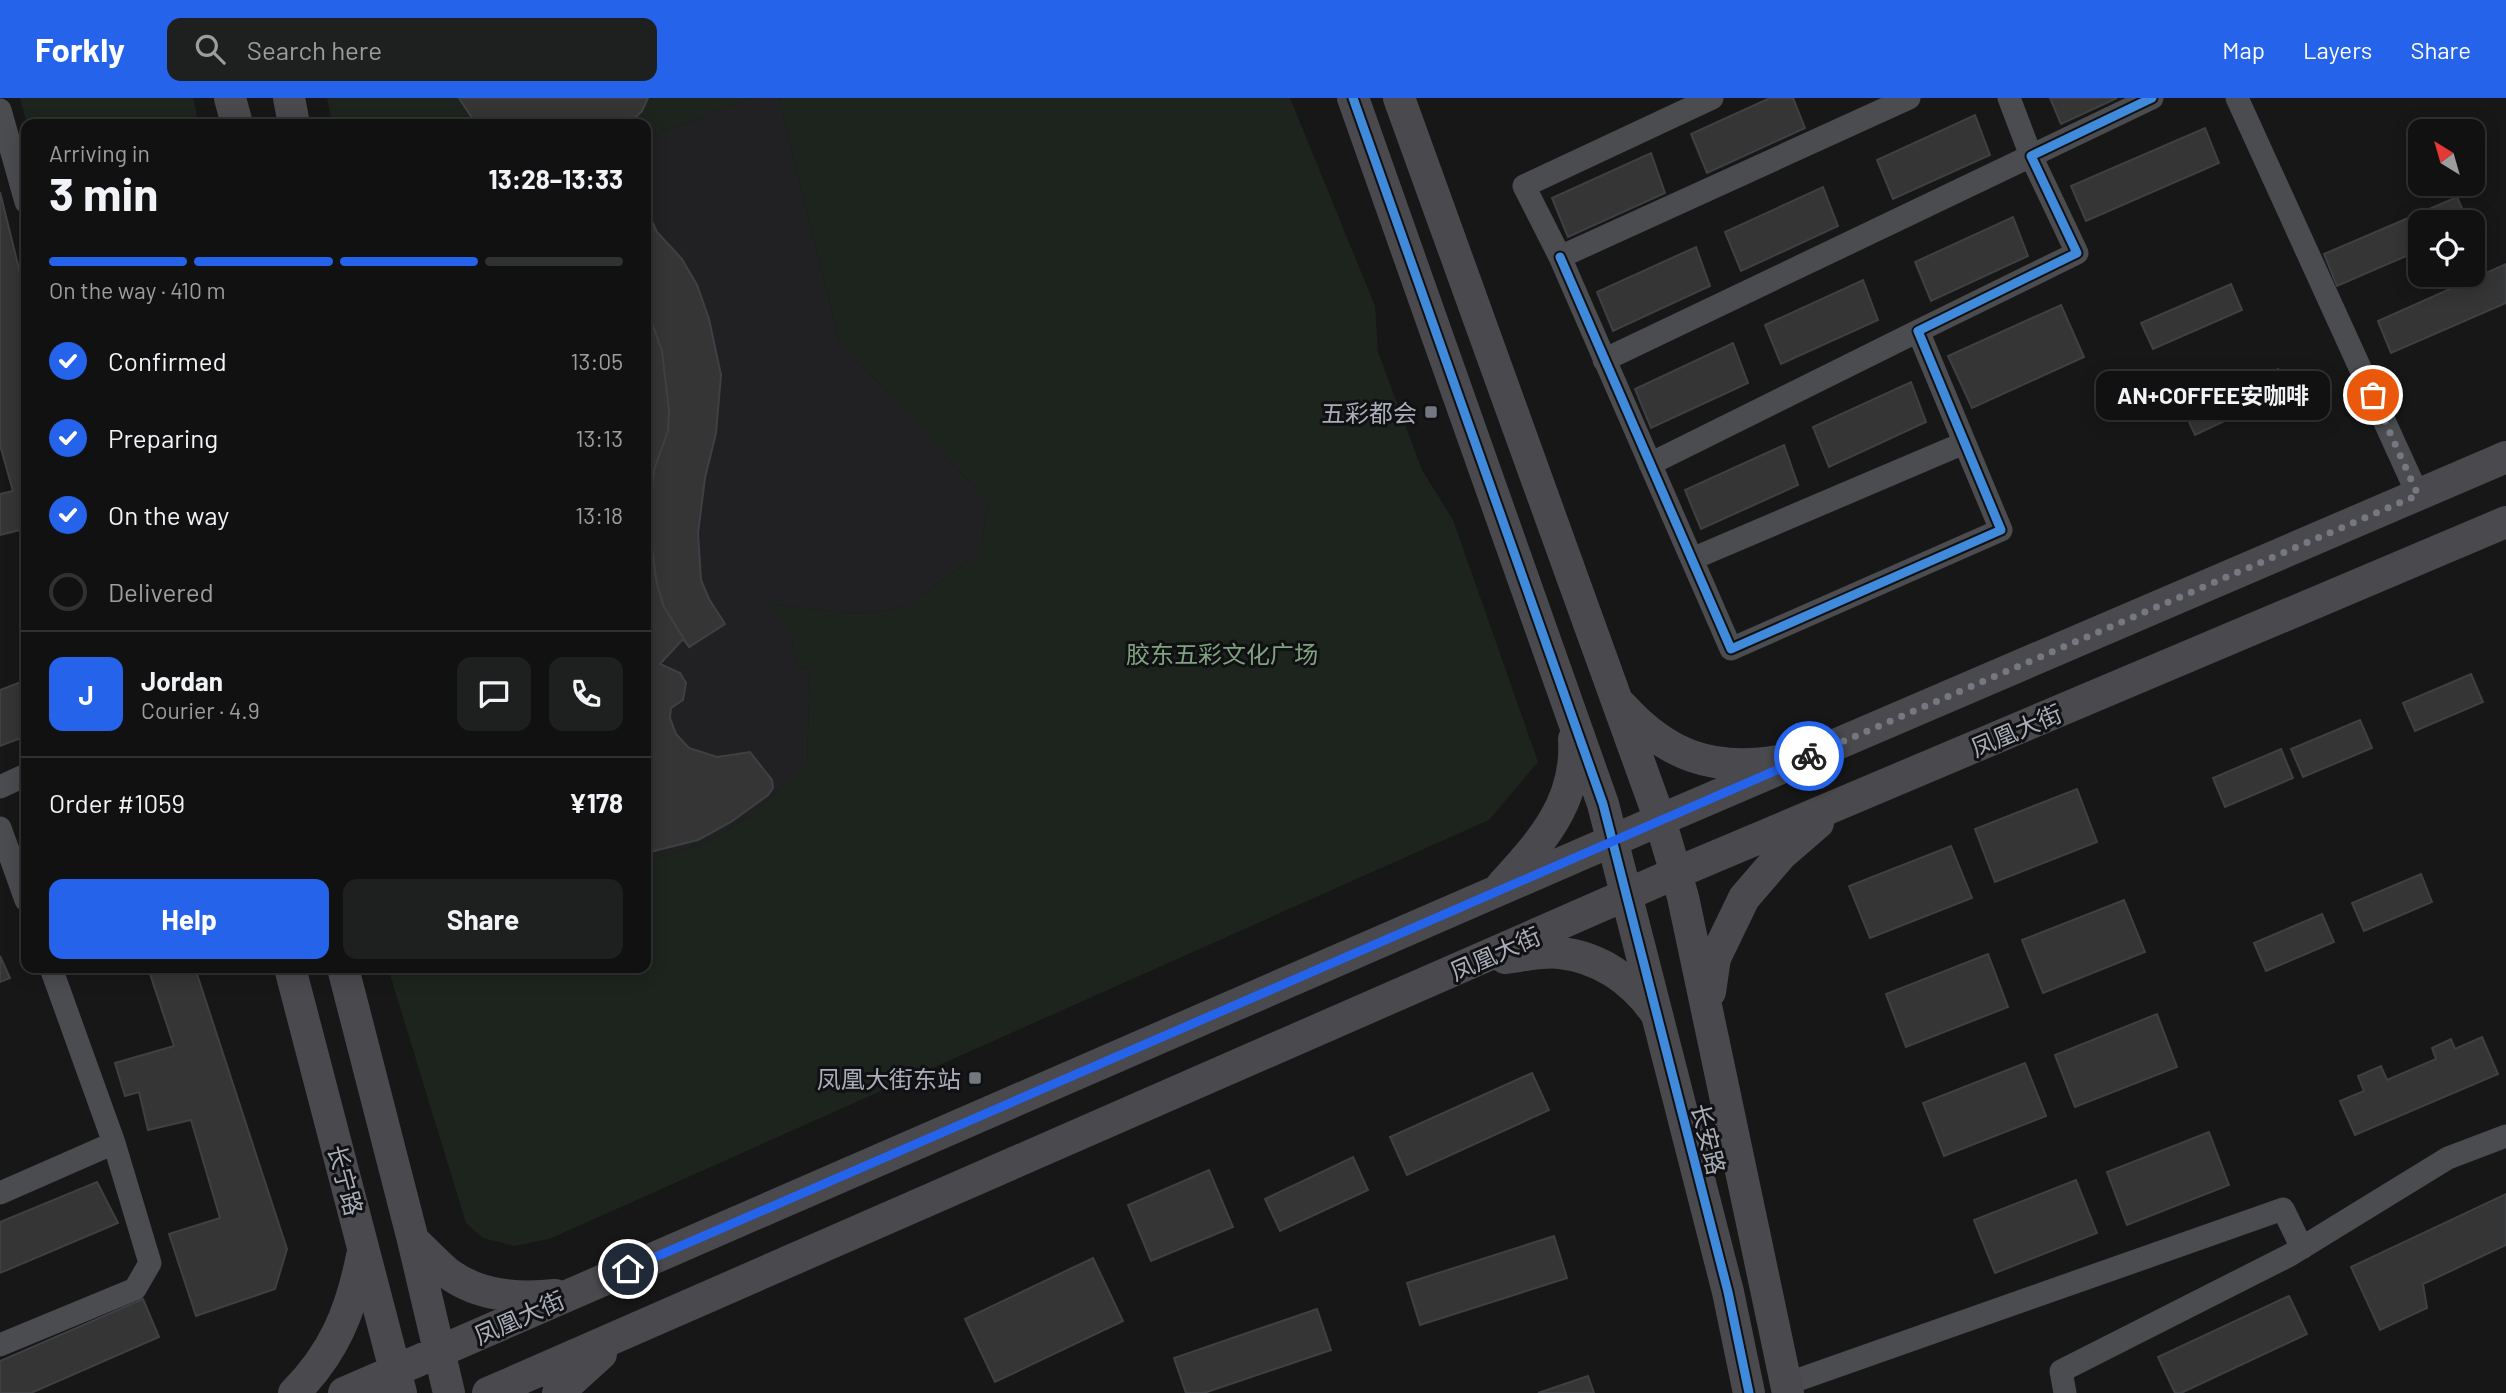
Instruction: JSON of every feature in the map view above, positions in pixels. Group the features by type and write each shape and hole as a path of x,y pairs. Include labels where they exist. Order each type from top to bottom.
{"main road":[{"path":"230,98 236,119"},
{"path":"289,98 293,119"},
{"name":"长安路","path":"1354,98 1604,804 1728,1292 1749,1393"},
{"name":"长安路","path":"1399,98 1660,820 1684,897 1787,1389"},
{"name":"凤凰大街","path":"345,1393 398,1382 439,1352 1660,820 2506,457"},
{"name":"凤凰大街","path":"488,1393 1676,873 2506,522"},
{"path":"1616,700 1641,727 1670,748 1716,763 1762,764 1808,757"},
{"path":"1497,891 1530,855 1556,817 1570,789 1576,762 1573,717"},
{"path":"1707,1011 1715,958 1744,898 1781,855 1842,803"},
{"path":"1475,961 1558,953 1591,959 1642,993 1657,1015"},
{"name":"长宁路","path":"291,973 398,1382"},
{"name":"长宁路","path":"344,973 449,1393"},
{"path":"346,1178 364,1210 386,1208 393,1197 393,1161"},
{"path":"413,1240 450,1275 475,1287 502,1295 535,1297 577,1292"},
{"path":"294,1393 311,1376 335,1339 354,1296 364,1248"},
{"path":"558,1393 624,1334"}],"street":[{"path":"1712,98 1524,186 1560,257 1731,649 2001,530 1918,331"},
{"path":"1560,257 1909,98"},
{"path":"1650,464 2077,253 2031,156 2009,98"},
{"path":"1604,360 2152,98"},
{"path":"2237,98 2418,495"},
{"path":"0,110 21,184"},
{"path":"1692,559 1964,443"},
{"path":"0,787 21,777"},
{"path":"0,828 21,886"},
{"path":"0,1345 135,1289 150,1263 114,1143 53,973"},
{"path":"2065,1393 2061,1371 2302,1248 2448,1158 2506,1136"},
{"path":"0,1193 114,1143"},
{"path":"1787,1389 2283,1209 2302,1248"}],"shaded area":[{"path":"753,98 779,98 839,340 988,502 981,552 907,606 874,613 836,612 771,604 792,637 797,665 810,670 807,765 751,815 706,843 651,860 651,136"}],"green space":[{"path":"20,98 193,98 198,119 26,119"},
{"path":"327,98 753,98 651,136 651,119 331,119"},
{"name":"胶东五彩文化广场","path":"779,98 1290,98 1375,306 1378,352 1422,470 1453,520 1538,762 1489,820 549,1239 514,1246 483,1238 466,1223 390,973 651,973 651,860 706,843 751,815 807,765 810,670 797,665 792,637 771,604 836,612 874,613 907,606 981,552 988,502 839,340"}],"building":[{"path":"459,98 648,98 635,119 473,119"},
{"path":"1770,98 1793,98 1805,128 1707,173 1691,134"},
{"path":"2050,98 2117,98 2061,124"},
{"path":"1975,115 1990,155 1893,199 1877,160"},
{"path":"2205,128 2219,163 2086,221 2071,186"},
{"path":"1651,153 1665,193 1568,237 1552,198"},
{"path":"1823,187 1838,226 1741,271 1725,232"},
{"path":"0,192 21,277 21,534 20,530 0,535 0,494 13,491 0,445"},
{"path":"2457,197 2463,210 2427,210"},
{"path":"2013,217 2028,256 1931,301 1915,262"},
{"path":"2408,218 2408,255 2337,286 2324,254"},
{"path":"651,219 657,232 682,259 697,285 709,319 721,375 716,433 705,478 698,533 701,580 725,624 689,647 664,607 657,584 651,543 654,470 668,431 669,411 662,351 651,320"},
{"path":"651,219 657,232 682,259 697,285 709,319 721,375 716,433 705,478 698,533 701,580 725,624 689,647 683,639 660,664 680,673 686,683 683,700 671,708 670,718 676,734 689,748 717,757 750,752 772,780 773,788 768,795 731,822 698,840 651,852"},
{"path":"1696,247 1710,286 1613,331 1597,292"},
{"path":"2506,264 2506,303 2391,353 2378,321 2454,287 2485,287 2485,273"},
{"path":"1863,280 1878,320 1781,364 1765,325"},
{"path":"2231,284 2242,310 2153,349 2141,323"},
{"path":"2061,305 2084,357 1972,408 1948,356"},
{"path":"1733,343 1748,383 1651,428 1635,389"},
{"path":"2278,369 2289,391 2195,435 2185,413"},
{"path":"1911,382 1926,422 1829,467 1813,427"},
{"path":"1784,445 1798,485 1701,529 1685,490"},
{"path":"2471,674 2483,702 2415,731 2403,703"},
{"path":"21,682 21,738 0,746 0,690"},
{"path":"2360,720 2372,748 2303,777 2291,749"},
{"path":"2281,749 2293,778 2225,807 2213,778"},
{"path":"2077,789 2097,842 1995,882 1975,829"},
{"path":"1951,846 1972,898 1870,938 1849,886"},
{"path":"2421,874 2432,902 2364,931 2352,903"},
{"path":"2124,900 2145,952 2043,993 2022,940"},
{"path":"2322,914 2334,942 2266,971 2254,943"},
{"path":"1988,954 2008,1007 1906,1047 1886,994"},
{"path":"0,956 10,978 0,982"},
{"path":"150,973 197,973 287,1249 275,1289 196,1316 169,1234 220,1218 191,1120 148,1130 139,1092 125,1096 115,1063 174,1046"},
{"path":"2157,1014 2177,1067 2075,1107 2055,1055"},
{"path":"2482,1037 2498,1074 2355,1135 2340,1101 2364,1091 2358,1076 2381,1066 2387,1080 2436,1059 2432,1048 2451,1039 2455,1049"},
{"path":"2025,1063 2046,1116 1944,1156 1923,1103"},
{"path":"1532,1073 1549,1110 1407,1175 1390,1137"},
{"path":"2209,1132 2229,1185 2127,1225 2107,1172"},
{"path":"1353,1157 1368,1190 1280,1231 1265,1199"},
{"path":"1209,1170 1233,1227 1151,1261 1128,1205"},
{"path":"2076,1180 2097,1233 1995,1273 1974,1220"},
{"path":"97,1182 118,1223 0,1273 0,1222"},
{"path":"2506,1194 2506,1245 2423,1284 2427,1308 2380,1330 2351,1267"},
{"path":"1554,1236 1567,1278 1420,1325 1407,1283"},
{"path":"1093,1258 1123,1321 995,1382 965,1319"},
{"path":"2289,1296 2307,1334 2181,1393 2175,1393 2158,1357"},
{"path":"143,1299 159,1337 31,1393 0,1393 0,1361"},
{"path":"1317,1309 1331,1350 1204,1393 1186,1393 1174,1358"},
{"path":"1588,1376 1594,1393 1538,1393"}],"cycle path":[{"path":"1353,98 1603,804 1728,1292 1749,1393"},
{"path":"1560,257 1731,649 2001,530 1918,331 2077,253 2031,156 2152,98"}],"way so far":[{"path":"1809,756 2418,495 2373,395"}],"place":[{"name":"AN+COFFEE安咖啡","path":"2373,395"},
{"name":"五彩都会","path":"1431,412"},
{"name":"凤凰大街东站","path":"975,1078"}],"route":[{"path":"628,1269 1809,756"}]}
